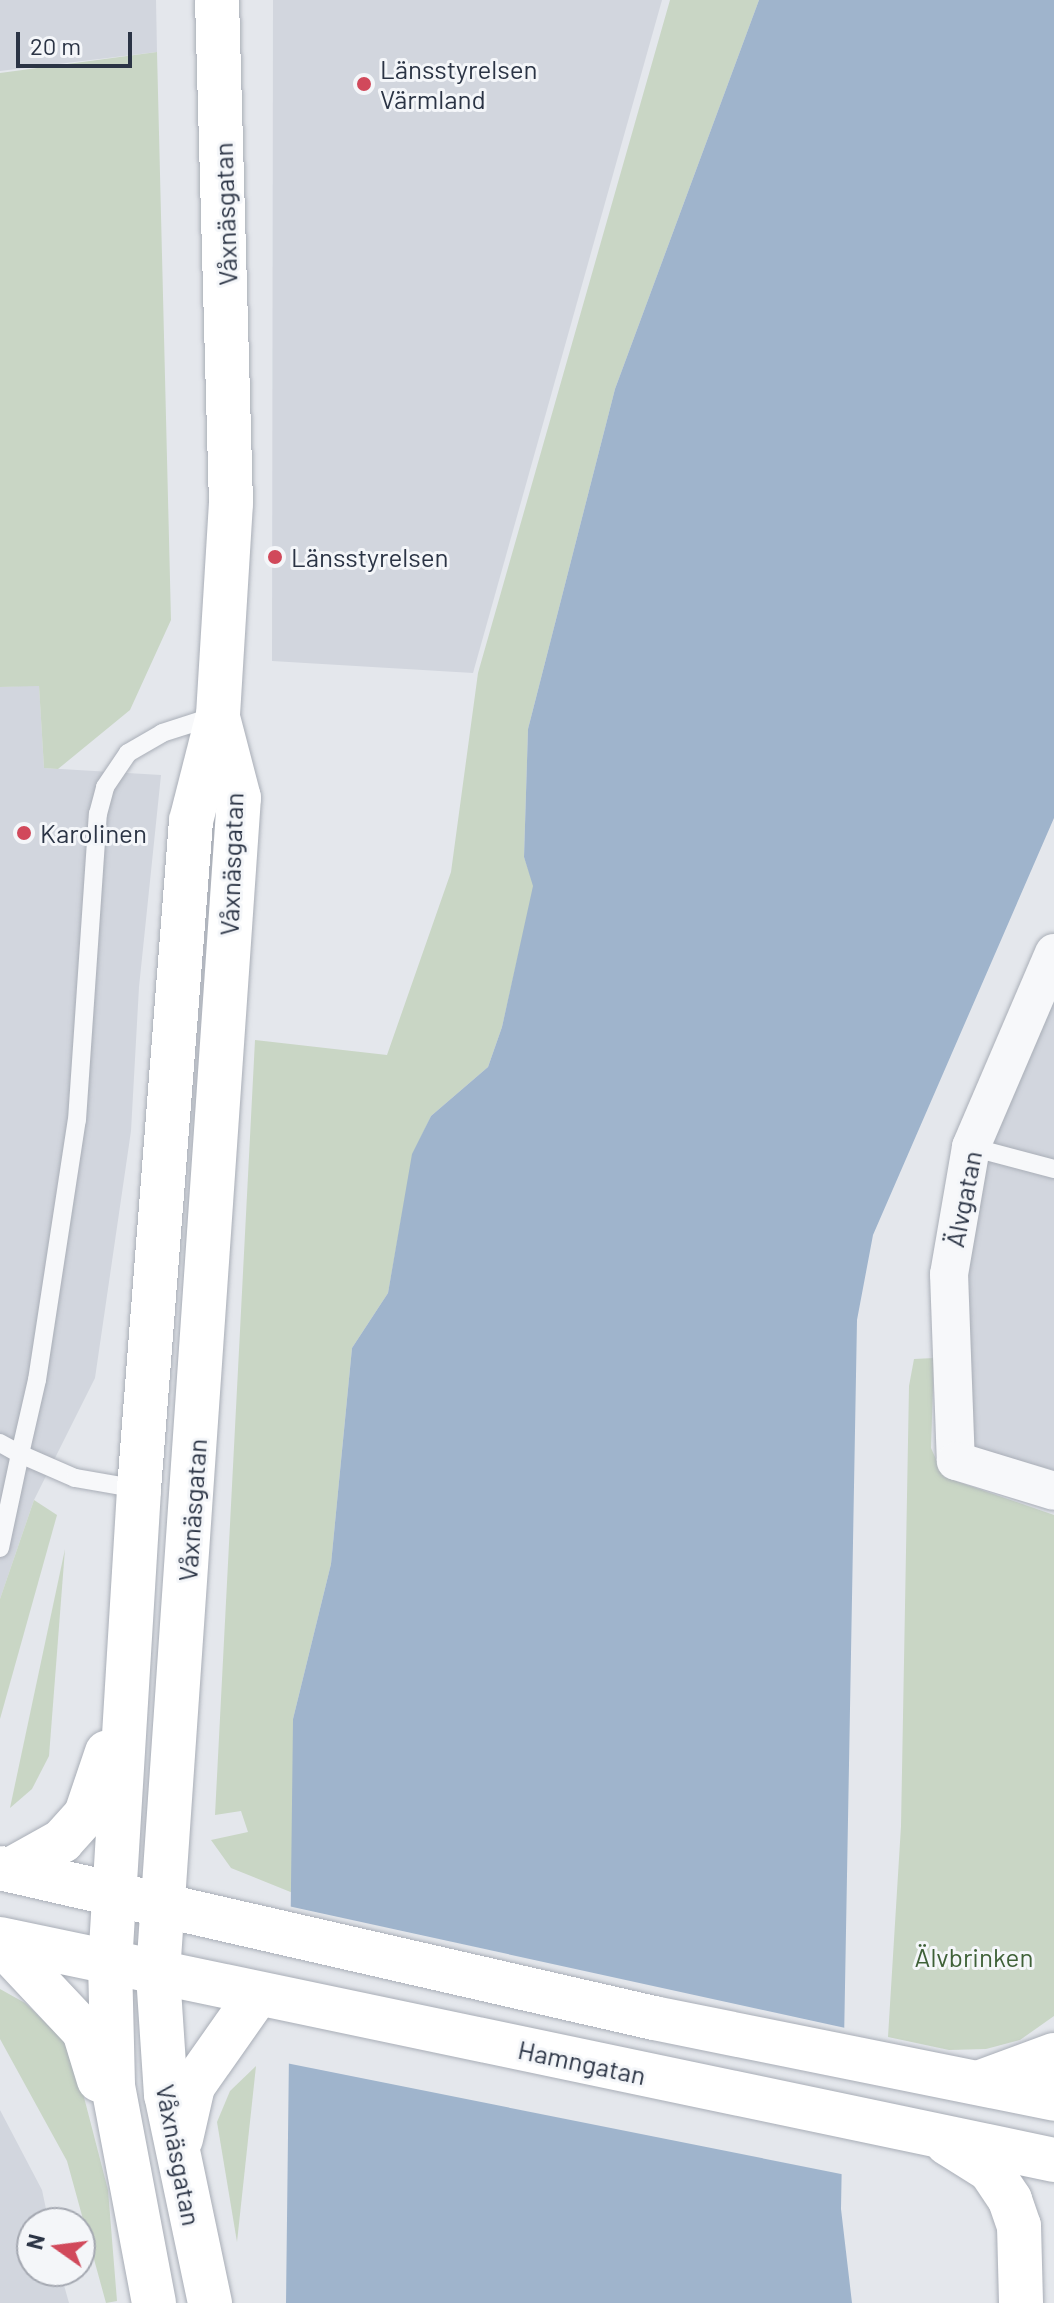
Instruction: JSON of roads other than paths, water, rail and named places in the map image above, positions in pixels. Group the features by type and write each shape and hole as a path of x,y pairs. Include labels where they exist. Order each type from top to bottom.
{"street":[{"name":"Våxnäsgatan","path":"154,2303 123,2155 109,2026 110,1964 139,1489 191,821 218,715 232,436 217,0"},
{"name":"Våxnäsgatan","path":"210,2303 177,2155 159,2036 158,1973 239,798 218,715"},
{"name":"Älvgatan","path":"1054,953 971,1147 949,1274 956,1461 1054,1491"},
{"path":"5,1869 62,1841 86,1814 126,1698"},
{"path":"5,1869 887,2068 979,2082 1054,2099"},
{"path":"0,1941 84,2031 123,2155"},
{"name":"Hamngatan","path":"0,1941 1054,2160"},
{"path":"177,2155 193,2086 257,1995"},
{"path":"979,2082 1054,2055"},
{"path":"931,2134 990,2170 1010,2200 1019,2226 1021,2303"},
{"path":"1038,2303 1054,2242"}],"lane":[{"path":"0,1548 37,1380 77,1120 98,814 105,787 128,753 162,733 218,715"},
{"path":"971,1147 1054,1169"},
{"path":"0,1443 65,1476 139,1489"}],"water":[{"path":"759,0 1054,0 1054,818 873,1235 857,1320 841,2209 852,2303 286,2303 293,1719 331,1564 352,1348 388,1293 412,1154 431,1116 488,1067 502,1027 533,886 524,857 528,729 615,389"}],"place":[{"name":"Länsstyrelsen Värmland","path":"364,84"},
{"name":"Länsstyrelsen","path":"275,557"},
{"name":"Karolinen","path":"24,833"}],"park label":[{"name":"Älvbrinken","path":"974,1957"}]}
